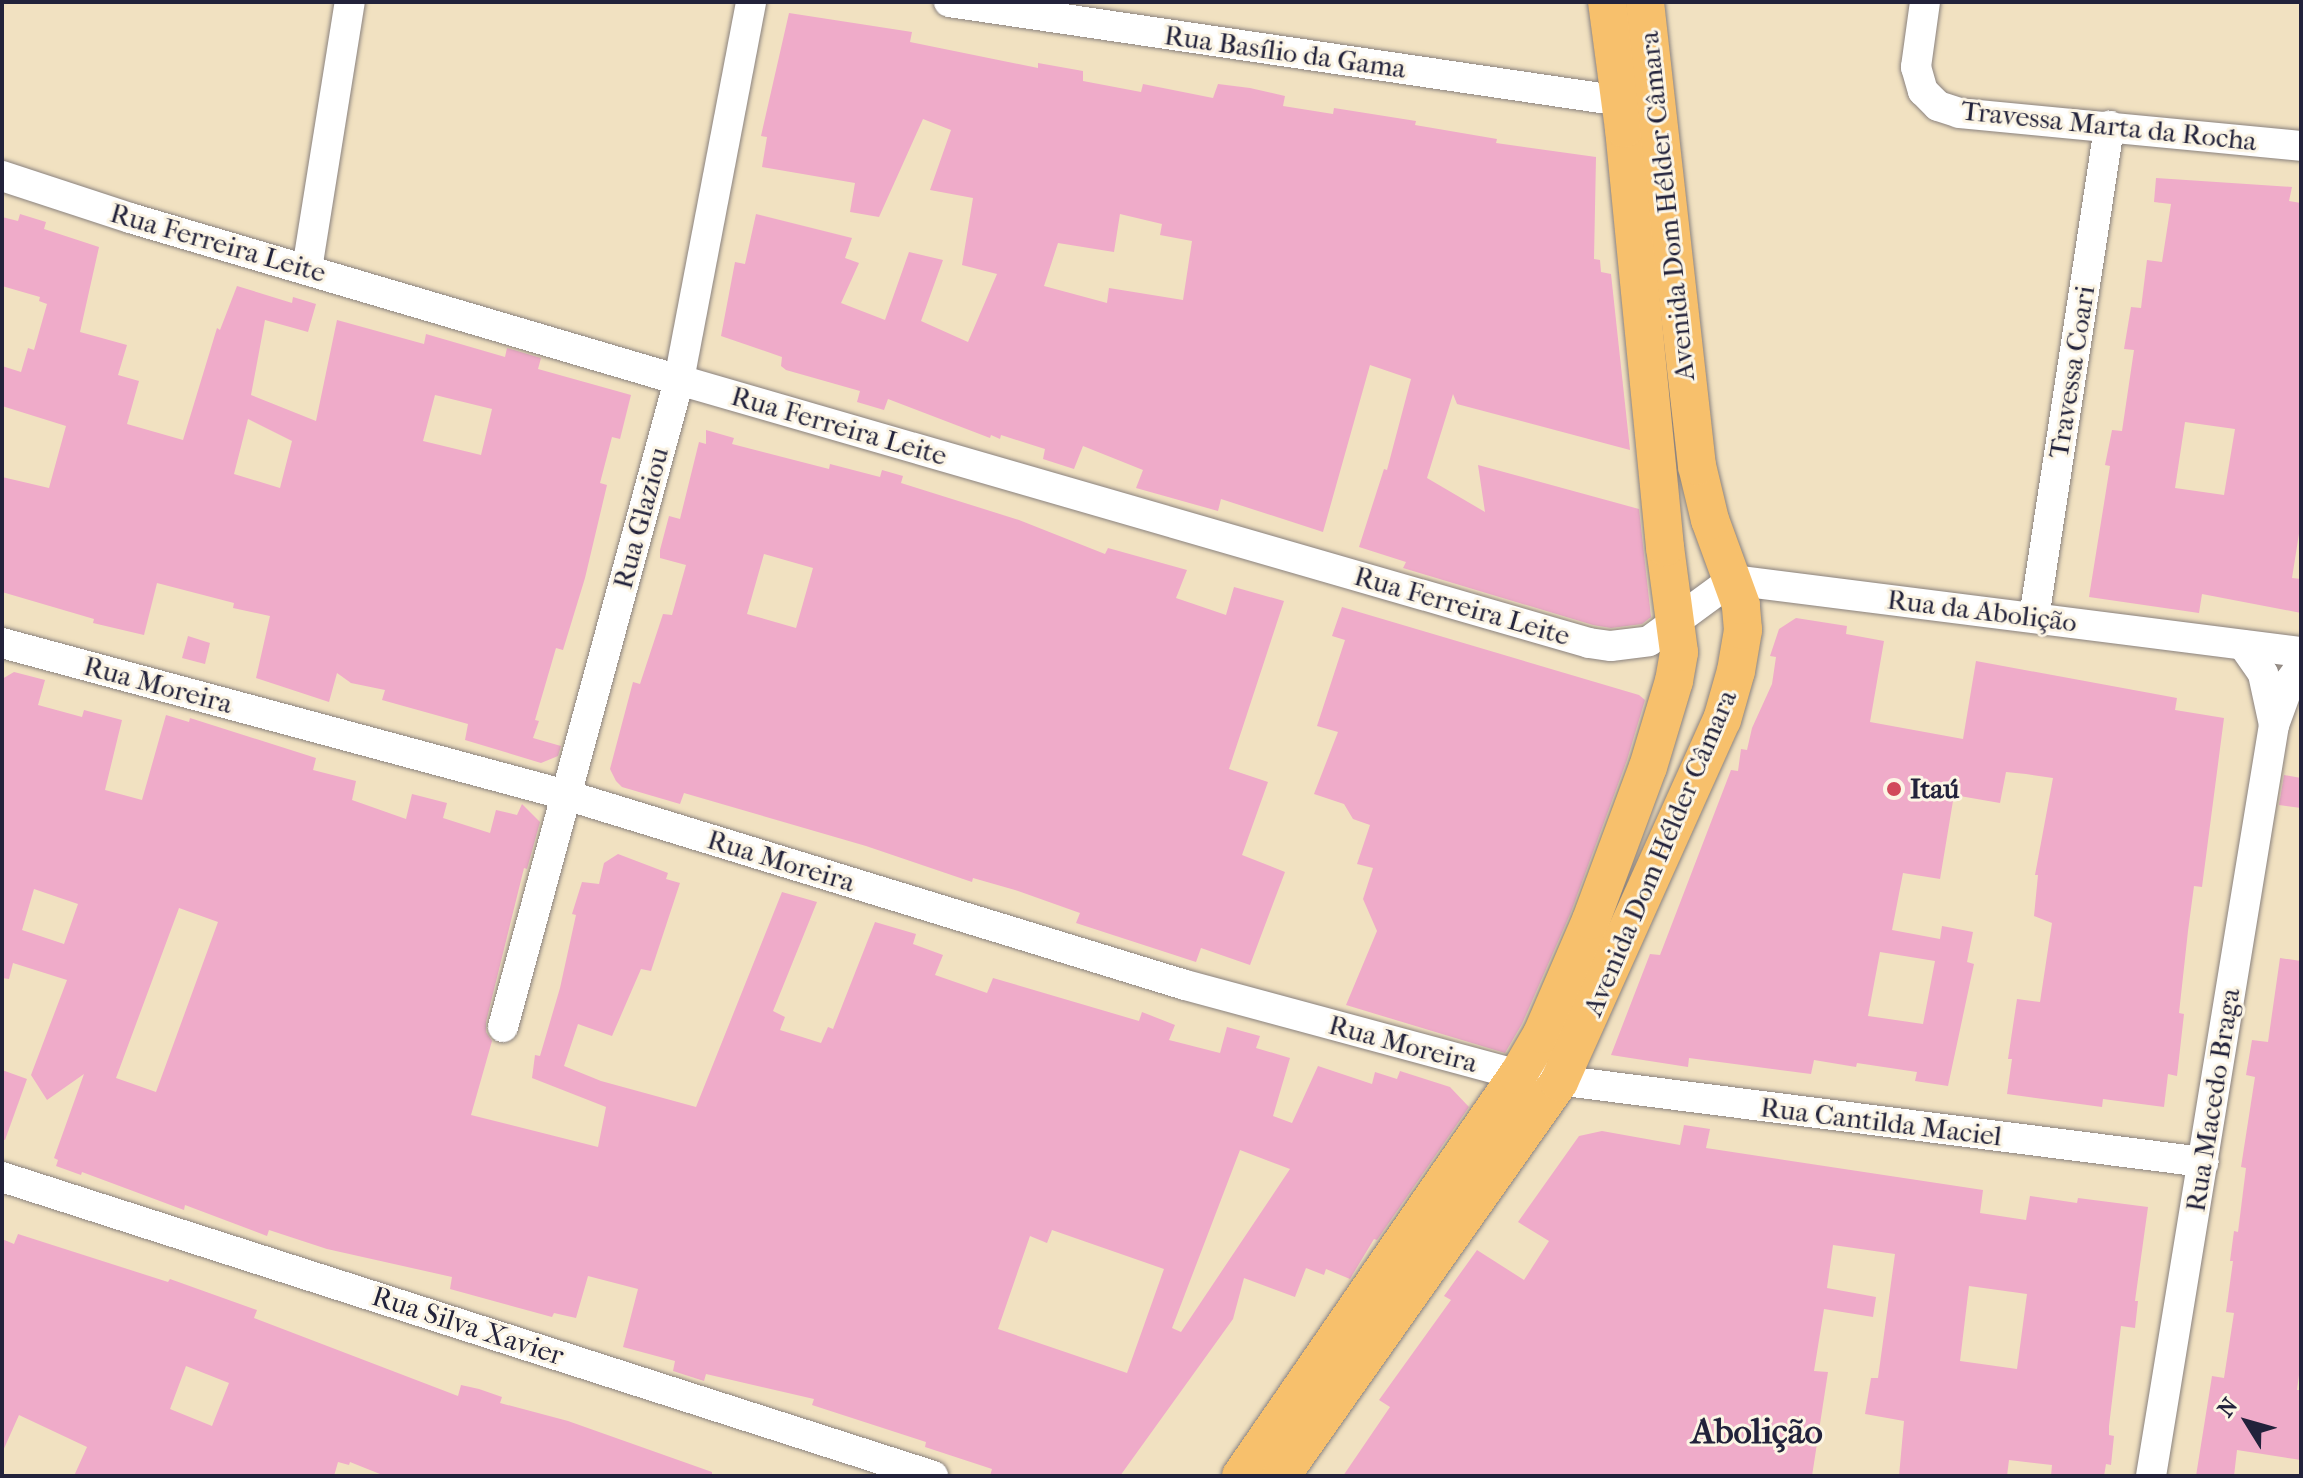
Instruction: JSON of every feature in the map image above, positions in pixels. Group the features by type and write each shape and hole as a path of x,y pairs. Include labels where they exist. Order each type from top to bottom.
{"main road":[{"name":"Avenida Dom Hélder Câmara","path":"1241,1476 1518,1075 1542,1034 1591,920 1648,767 1676,666 1679,652 1676,622 1665,547 1621,101 1607,2"},
{"name":"Avenida Dom Hélder Câmara","path":"1281,1476 1559,1082 1722,720 1743,630 1741,605 1710,520 1688,408 1645,2"}],"street":[{"path":"307,269 350,2"},
{"name":"Rua Glaziou","path":"503,1027 679,380 751,2"},
{"name":"Rua Basílio da Gama","path":"949,2 1621,101"},
{"name":"Travessa Marta da Rocha","path":"1925,2 1916,67 1923,91 1938,106 1959,113 2301,146"},
{"name":"Travessa Coari","path":"2034,618 2109,126"},
{"name":"Rua Ferreira Leite","path":"2,176 130,218 679,380 1589,643 1632,645 1662,634 1676,622"},
{"path":"1676,622 1732,580"},
{"name":"Rua da Abolição","path":"1732,580 2301,652"},
{"name":"Rua Moreira","path":"2,643 566,795 1185,985 1518,1075 1559,1082"},
{"name":"Rua Macedo Braga","path":"2243,645 2263,674 2274,725"},
{"name":"Rua Macedo Braga","path":"2151,1476 2274,725 2290,681 2301,666"},
{"name":"Rua Cantilda Maciel","path":"1559,1082 2203,1162"},
{"name":"Rua Silva Xavier","path":"2,1177 933,1476"}],"building":[{"path":"789,13 912,32 910,42 1038,68 1038,63 1083,71 1083,81 1141,92 1143,84 1213,98 1218,84 1250,88 1285,96 1283,106 1333,114 1334,108 1416,121 1415,125 1497,139 1496,143 1596,157 1594,259 1600,260 1601,272 1611,274 1630,450 1457,404 1453,394 1427,478 1485,512 1478,465 1639,509 1651,617 1642,624 1611,628 1593,625 1403,568 1406,562 1359,547 1384,469 1387,470 1411,379 1370,365 1323,532 1221,499 1218,511 1136,488 1143,470 1083,446 1074,469 1043,459 1045,449 1001,435 1000,439 991,435 990,438 888,399 884,410 857,402 860,391 786,370 781,366 782,357 721,336 735,262 745,264 756,214 852,238 845,258 859,263 841,303 885,320 909,252 943,260 921,321 968,342 997,274 962,265 973,198 930,190 951,130 923,119 879,217 850,212 855,183 762,167 767,137 761,136","holes":["1120,214 1162,224 1160,235 1192,241 1183,300 1109,288 1107,303 1044,286 1058,243 1114,252"]},
{"path":"2156,178 2292,187 2289,201 2301,203 2301,521 2292,578 2301,579 2301,613 2202,594 2199,613 2089,597 2110,466 2105,465 2112,430 2122,431 2134,350 2124,349 2131,307 2141,308 2147,260 2162,262 2171,204 2154,202","holes":["2185,422 2235,429 2224,495 2175,488"]},
{"path":"20,214 46,222 44,229 99,247 80,332 127,345 118,375 139,381 127,424 183,440 217,328 220,330 237,286 292,303 293,297 316,304 308,332 265,320 251,395 316,421 337,320 424,344 426,334 505,357 507,348 541,358 538,369 631,395 620,439 612,437 600,483 607,485 585,578 563,650 556,648 535,720 539,721 533,738 561,746 558,756 541,763 465,740 468,724 382,700 385,690 351,683 337,673 329,702 256,678 270,616 233,608 234,603 157,583 144,635 93,623 94,619 2,592 2,477 49,488 66,426 2,406 2,366 21,372 28,348 34,350 47,304 39,301 40,297 2,286 2,217 18,221","holes":["435,395 492,409 481,455 423,441","248,419 292,441 280,488 234,474"]},
{"path":"706,430 734,438 732,444 829,469 830,464 880,477 882,470 903,476 901,483 1019,520 1105,554 1108,548 1187,570 1176,598 1226,615 1234,587 1284,601 1229,769 1268,782 1242,855 1285,872 1250,965 1201,948 1196,962 1076,923 1080,913 1015,890 973,878 972,882 866,846 684,793 680,804 622,787 610,769 633,682 640,684 663,614 672,615 686,565 660,558 660,550 669,516 680,519 699,442 706,444","holes":["764,554 813,568 796,628 747,614"]},
{"path":"1342,607 1639,695 1645,700 1627,760 1571,912 1522,1024 1505,1053 1346,1005 1377,931 1363,899 1373,868 1357,864 1370,825 1353,819 1344,804 1314,794 1338,732 1317,726 1345,640 1332,636"},
{"path":"1796,618 1847,626 1846,634 1884,641 1870,722 1963,739 1976,661 2177,698 2175,710 2224,718 2202,887 2194,886 2188,931 2179,1013 2184,1014 2177,1076 2168,1074 2164,1107 2103,1099 2102,1107 2007,1094 2012,1059 2008,1059 2017,999 2040,1002 2052,923 2034,916 2038,875 2035,875 2053,778 2006,772 2000,803 1954,795 1940,879 1903,873 1892,930 1940,939 1942,926 1973,932 1967,962 1974,964 1948,1086 1915,1081 1917,1072 1857,1063 1856,1067 1814,1060 1811,1074 1689,1058 1688,1067 1611,1055 1650,954 1660,955 1731,770 1738,771 1741,749 1747,750 1752,728 1772,684 1776,657 1770,656 1779,629","holes":["1880,952 1935,961 1923,1024 1868,1016"]},
{"path":"188,636 210,643 205,664 182,658"},
{"path":"14,672 45,680 38,705 82,717 84,710 122,720 105,790 142,800 166,715 189,722 190,718 316,758 313,770 356,781 352,800 406,819 412,794 447,803 443,818 490,833 496,810 517,815 522,804 540,822 527,869 524,868 486,1022 486,1032 492,1041 471,1115 598,1147 606,1107 532,1078 535,1055 540,1056 560,988 576,915 572,914 582,882 599,884 604,863 618,854 668,873 666,879 680,883 651,971 641,969 612,1036 578,1024 564,1066 601,1081 696,1107 782,892 817,902 773,1011 785,1017 780,1030 821,1043 828,1027 833,1029 875,922 916,934 913,944 943,955 935,975 987,993 993,978 1139,1021 1142,1012 1175,1025 1169,1040 1220,1053 1227,1027 1260,1036 1256,1048 1290,1058 1273,1116 1292,1123 1318,1066 1372,1084 1375,1072 1397,1079 1400,1071 1450,1087 1469,1107 1377,1240 1374,1239 1350,1279 1326,1269 1324,1275 1306,1268 1295,1297 1244,1278 1233,1319 1120,1476 990,1476 992,1469 925,1447 926,1442 812,1405 814,1399 706,1374 704,1381 673,1371 675,1361 623,1347 638,1289 588,1276 576,1318 554,1313 552,1317 450,1289 452,1277 327,1249 269,1230 267,1236 185,1205 184,1210 82,1172 81,1175 56,1166 58,1160 54,1158 84,1074 47,1100 31,1075 67,980 13,963 9,979 2,978 2,679","holes":["34,889 78,904 64,944 22,930","179,908 218,922 156,1092 116,1078","1240,1150 1290,1169 1181,1332 1172,1328","1052,1230 1164,1269 1127,1373 998,1329 1030,1236 1047,1243"]},
{"path":"2284,775 2301,778 2301,808 2279,805"},
{"path":"2280,958 2301,961 2301,1360 2297,1390 2301,1390 2301,1460 2237,1450 2234,1476 2196,1476 2212,1376 2224,1378 2234,1313 2226,1312 2233,1261 2230,1261 2234,1231 2238,1232 2246,1168 2241,1167 2255,1077 2246,1075 2252,1040 2268,1042"},
{"path":"2,1070 27,1079 5,1140 2,1139"},
{"path":"1684,1125 1710,1129 1706,1148 1983,1190 1980,1213 2026,1220 2030,1196 2077,1203 2078,1198 2148,1207 2135,1301 2138,1301 2135,1328 2121,1326 2109,1426 2109,1435 2114,1436 2111,1465 2106,1464 2104,1476 2051,1476 2052,1465 2009,1460 2007,1476 1899,1476 1904,1421 1865,1414 1871,1378 1878,1378 1895,1254 1833,1245 1827,1288 1876,1297 1873,1317 1824,1309 1814,1371 1828,1372 1812,1476 1343,1476 1390,1407 1379,1400 1451,1300 1444,1296 1477,1250 1524,1280 1549,1241 1518,1222 1579,1136 1602,1131 1680,1145","holes":["1969,1286 2027,1294 2017,1369 1960,1361"]},
{"path":"18,1234 168,1282 170,1279 257,1310 254,1318 458,1396 461,1385 479,1389 502,1397 500,1403 568,1421 712,1472 712,1476 385,1476 350,1462 349,1465 338,1462 334,1476 74,1476 87,1447 19,1415 2,1453 2,1239 14,1244","holes":["186,1366 229,1383 212,1426 170,1409"]}],"place":[{"name":"Itaú","path":"1894,789"}],"district":[{"name":"Abolição","path":"1757,1432"}]}
